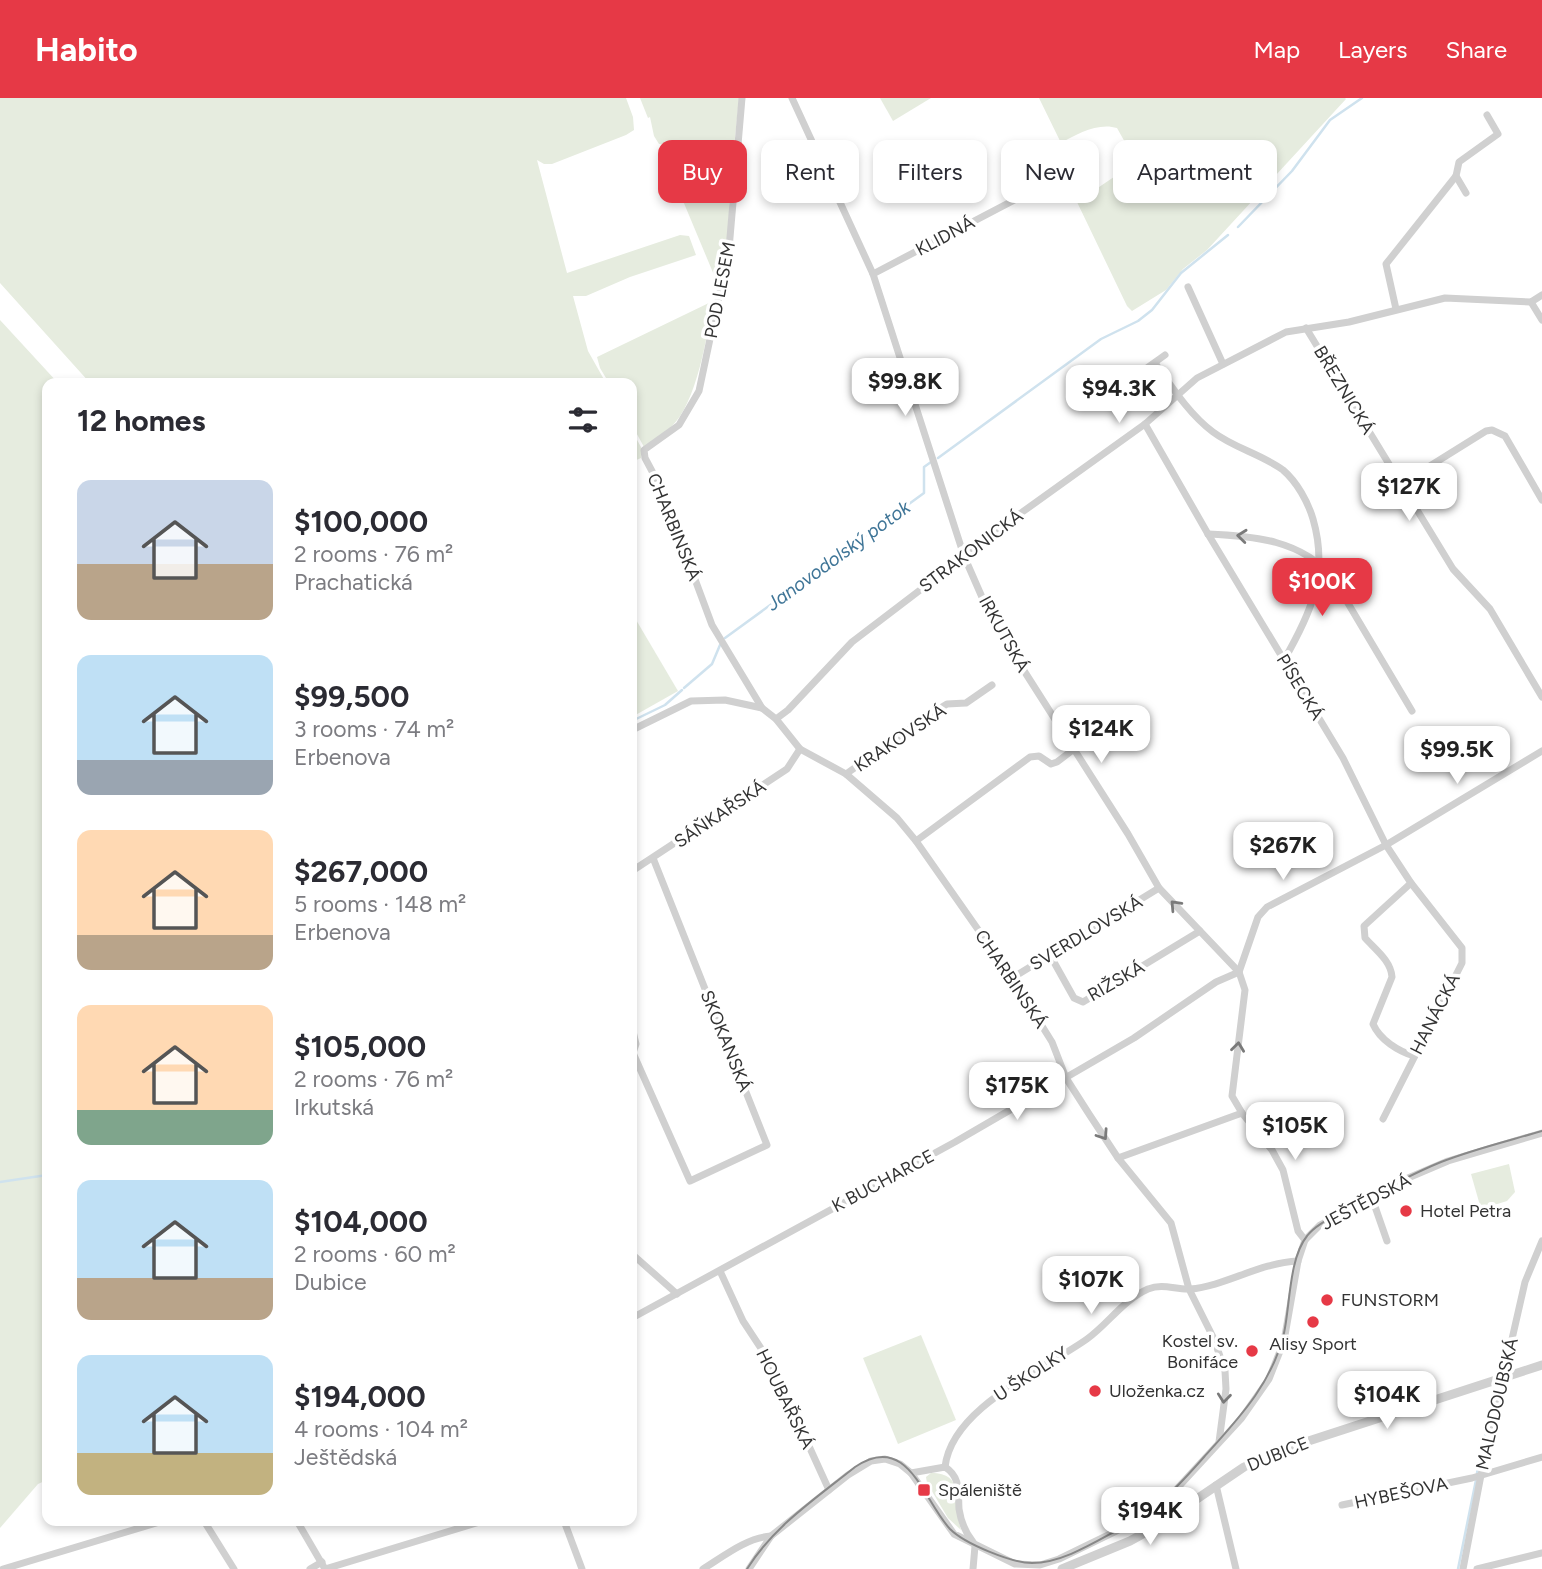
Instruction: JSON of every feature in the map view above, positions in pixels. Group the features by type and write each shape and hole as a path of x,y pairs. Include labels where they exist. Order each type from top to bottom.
{"street":[{"name":"POD LESEM","path":"645,458 644,450 679,425 699,391 729,249 742,98"},
{"name":"IRKUTSKÁ","path":"792,98 873,274 964,556 985,604 1159,888 1239,972"},
{"path":"1396,309 1386,264 1457,177 1459,162 1498,134 1487,115"},
{"path":"1457,177 1466,193"},
{"name":"KLIDNÁ","path":"873,274 1008,203"},
{"path":"1188,287 1223,364"},
{"path":"1542,295 1531,302 1542,320"},
{"name":"STRAKONICKÁ","path":"776,719 788,710 852,642 1144,424 1196,378 1286,332 1349,322 1445,298 1531,302"},
{"name":"BŘEZNICKÁ","path":"1306,328 1453,569 1490,609 1542,697"},
{"path":"1124,385 1164,355"},
{"path":"1155,363 1198,419 1215,433 1284,472 1308,505 1320,542 1321,563 1310,609 1284,660"},
{"name":"PÍSECKÁ","path":"1144,424 1343,758 1386,845"},
{"path":"1401,484 1486,431 1492,430 1505,436 1542,500"},
{"name":"CHARBINSKÁ","path":"645,458 661,488 712,625 762,708 776,719 800,749 846,774 897,818 916,841 1013,978 1052,1042 1066,1078 1118,1158 1171,1223 1189,1289 1214,1339 1225,1371 1226,1389 1219,1443"},
{"path":"1208,534 1266,539 1288,546 1321,563 1333,578 1412,710"},
{"name":"KRAKOVSKÁ","path":"846,774 947,704 965,703 992,685"},
{"path":"637,728 691,701 725,700 762,708"},
{"name":"SÁŇKAŘSKÁ","path":"637,868 787,769 800,749"},
{"path":"916,841 1030,757 1039,757 1051,764 1074,749"},
{"path":"1305,1240 1298,1231 1283,1170 1272,1150 1232,1096 1245,990 1239,972 1258,917 1266,907 1386,845 1542,751"},
{"name":"HANÁCKÁ","path":"1383,1119 1462,963 1462,948 1455,937 1411,883 1386,845"},
{"name":"SKOKANSKÁ","path":"637,1060 690,1181 767,1145 653,858"},
{"path":"1411,883 1364,926 1363,933 1389,965 1392,977 1373,1024 1398,1051 1414,1056"},
{"name":"SVERDLOVSKÁ","path":"1013,978 1159,888"},
{"name":"RIŽSKÁ","path":"1050,956 1074,998 1083,1002 1200,931"},
{"name":"K BUCHARCE","path":"637,1315 955,1142 1133,1038 1216,982 1239,972"},
{"path":"1118,1158 1242,1113"},
{"name":"JEŠTĚDSKÁ","path":"911,1473 954,1534 1015,1564 1040,1565 1059,1559 1145,1517 1161,1506 1241,1419 1269,1379 1284,1341 1298,1261 1305,1240 1320,1225 1448,1161 1542,1133"},
{"path":"1372,1198 1387,1241"},
{"name":"MALODOUBSKÁ","path":"1463,1569 1481,1475 1525,1282 1542,1241"},
{"path":"637,1258 677,1294"},
{"name":"U ŠKOLKY","path":"945,1467 947,1452 968,1420 1048,1361 1087,1339 1138,1295 1150,1288 1164,1286 1189,1289 1272,1264 1298,1261"},
{"name":"HOUBAŘSKÁ","path":"720,1271 743,1321 772,1365 829,1490"},
{"name":"DUBICE","path":"1216,1485 1244,1467 1287,1448 1542,1365"},
{"name":"HYBEŠOVA","path":"1342,1505 1481,1475 1542,1457"},
{"path":"749,1569 771,1536 871,1461 885,1459 900,1464 911,1473 945,1467 953,1472 958,1486 961,1519 975,1546 973,1569"},
{"path":"1062,1569 1139,1536 1216,1485 1236,1569"},
{"path":"3,1569 146,1526"},
{"path":"207,1526 234,1569"},
{"path":"300,1526 324,1567"},
{"path":"310,1569 467,1526"},
{"path":"566,1526 582,1569"},
{"path":"703,1569 748,1542 771,1536"},
{"path":"1478,1569 1542,1553"}],"shaded area":[{"path":"0,98 626,98 633,117 634,130 552,164 537,160 567,273 680,235 689,236 696,255 630,277 586,296 573,296 588,351 603,378 86,378 0,283"},
{"path":"640,98 739,98 735,140 658,140 658,142 650,117 648,118"},
{"path":"880,98 931,98 893,121"},
{"path":"1039,98 1346,99 1277,174 1277,140 1124,140 1117,128 1103,127 1067,140 1060,140"},
{"path":"1113,178 1113,203 1250,203 1207,250 1183,269 1166,290 1132,311 1127,306 1077,203 1099,203 1099,187"},
{"path":"684,203 729,203 728,245 720,281 714,275"},
{"path":"713,301 700,368 688,402 671,427 644,447 637,434 637,378 606,378 597,357"},
{"path":"0,320 53,378 42,378 42,1482 0,1528"},
{"path":"637,440 641,447 641,458 637,460"},
{"path":"637,621 678,691 637,714"},
{"path":"1509,1164 1515,1192 1507,1201 1481,1209 1471,1174"},
{"path":"921,1335 956,1420 898,1444 863,1358"},
{"path":"931,1473 942,1474 954,1484 961,1530 948,1518 927,1483 926,1477"}],"waterway":[{"name":"Janovodolský potok","path":"1238,227 1292,171 1330,120 1362,98"},
{"name":"Janovodolský potok","path":"938,458 1101,339 1138,321 1152,310 1181,273 1228,235"},
{"name":"Janovodolský potok","path":"725,638 924,493 924,467 931,462"},
{"name":"Janovodolský potok","path":"684,688 712,664 720,645"},
{"name":"Janovodolský potok","path":"637,719 665,705 682,690"},
{"name":"Janovodolský potok","path":"0,1182 42,1176"},
{"path":"1477,1473 1496,1386"},
{"path":"1458,1569 1476,1480"}],"tram line":[{"path":"747,1569 782,1526 855,1467 873,1458 888,1457 901,1463 922,1487 940,1517 957,1535 1013,1560 1032,1563 1056,1559 1080,1550 1125,1526 1148,1512 1177,1486 1229,1429 1262,1385 1279,1351 1297,1257 1301,1245 1311,1231 1429,1167 1466,1153 1542,1131"}],"place":[{"name":"Hotel Petra","path":"1406,1211"},
{"name":"FUNSTORM","path":"1327,1300"},
{"name":"Alisy Sport","path":"1313,1322"},
{"name":"Kostel sv. Bonifáce","path":"1252,1351"},
{"name":"Uloženka.cz","path":"1095,1391"},
{"name":"Spáleniště","path":"924,1490"}]}
